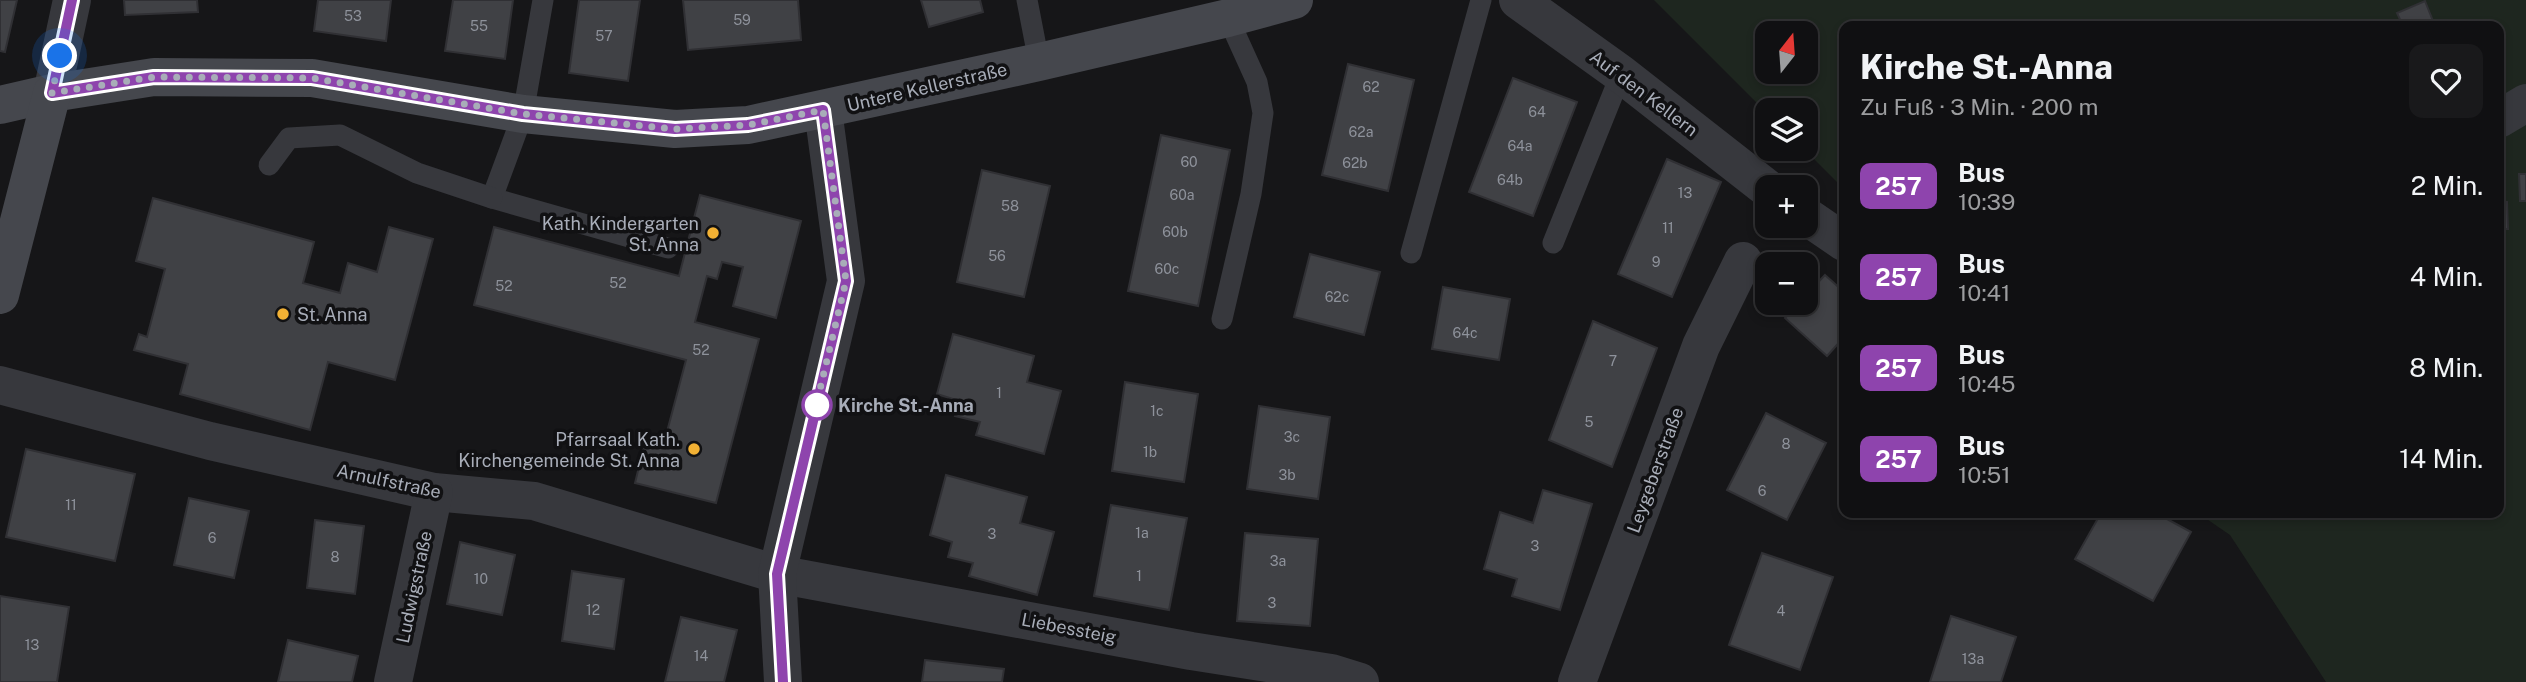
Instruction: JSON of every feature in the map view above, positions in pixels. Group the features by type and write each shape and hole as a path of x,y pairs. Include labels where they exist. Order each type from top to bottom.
{"street":[{"path":"3,266 52,93 72,0"},
{"name":"Untere Kellerstraße","path":"0,105 52,93 154,77 312,78 523,114 675,129 748,125 1039,62 1294,0"},
{"name":"Auf den Kellern","path":"1518,0 1621,74 1755,179"},
{"path":"2504,116 2526,103"},
{"path":"783,682 777,574 846,281 823,110"},
{"path":"1818,224 1839,239"},
{"name":"Leygeberstraße","path":"1577,682 1701,346 1743,261"},
{"name":"Arnulfstraße","path":"0,385 210,441 434,492 534,501 777,574"},
{"name":"Ludwigstraße","path":"393,682 434,492"},
{"name":"Liebessteig","path":"777,574 1191,651 1331,673 1360,682"}],"lane":[{"path":"492,198 523,114 543,0"},
{"path":"1027,0 1039,62"},
{"path":"1411,253 1481,0"},
{"path":"1222,319 1251,194 1263,113 1257,82 1228,18"},
{"path":"1553,243 1621,74"},
{"path":"269,165 289,138 340,135 417,173 492,198 668,248"}],"shaded area":[{"path":"1654,0 2526,0 2526,682 2326,682 2230,535 2205,518 2504,518 2504,21 1839,21 1839,184 1816,161 1818,98 1755,98 1755,101"}],"building":[{"path":"0,0 17,0 5,52 0,51"},
{"path":"124,0 197,0 198,12 125,15"},
{"path":"318,0 391,0 386,41 314,31"},
{"path":"453,0 513,0 505,59 445,51"},
{"path":"579,0 640,0 628,81 569,73"},
{"path":"683,0 798,0 801,40 688,50"},
{"path":"921,0 980,0 983,12 929,27"},
{"path":"2425,1 2433,21 2401,21 2397,13"},
{"path":"1348,64 1414,80 1388,191 1322,175"},
{"path":"1513,78 1577,102 1533,216 1469,192"},
{"path":"1161,135 1230,150 1198,306 1128,291"},
{"path":"1667,159 1721,182 1672,297 1618,274"},
{"path":"982,170 1050,186 1024,297 957,282"},
{"path":"2519,174 2526,174 2526,201 2520,201"},
{"path":"700,195 801,221 776,318 733,306 743,267 722,262 717,279 707,276 695,322 759,339 716,503 635,483 646,438 664,443 686,360 474,305 494,227 679,276"},
{"name":"St. Anna","path":"153,198 314,242 303,283 340,293 348,263 377,272 389,227 433,239 395,380 328,362 310,430 180,394 188,364 134,350 139,334 147,337 165,269 136,261"},
{"path":"2504,202 2507,202 2508,229 2504,229"},
{"path":"1310,254 1380,272 1364,335 1294,317"},
{"path":"1825,275 1839,288 1839,343 1827,356 1785,318 1788,315 1818,315 1818,282"},
{"path":"1443,287 1510,299 1499,360 1432,349"},
{"path":"1593,321 1657,348 1612,467 1549,440"},
{"path":"953,334 1034,356 1027,382 1061,391 1044,454 976,435 980,422 955,416 959,401 937,394"},
{"path":"1125,382 1198,394 1184,482 1112,471"},
{"path":"1259,406 1330,417 1318,499 1247,489"},
{"path":"1766,413 1826,443 1787,520 1727,490"},
{"path":"26,449 135,474 115,561 6,537"},
{"path":"946,475 1027,497 1020,523 1054,532 1037,595 969,576 973,563 948,557 952,542 930,535"},
{"path":"1543,490 1592,504 1560,610 1512,596 1517,579 1484,569 1500,512 1533,523"},
{"path":"189,498 249,511 234,578 174,565"},
{"path":"1111,505 1187,518 1169,610 1094,596"},
{"path":"2098,518 2165,518 2191,532 2153,601 2075,559"},
{"path":"315,520 364,526 355,594 307,588"},
{"path":"1245,533 1318,539 1310,626 1237,621"},
{"path":"460,542 515,555 502,615 447,604"},
{"path":"1762,553 1833,577 1800,670 1729,645"},
{"path":"572,571 624,579 614,649 562,641"},
{"path":"0,596 69,607 57,682 0,682"},
{"path":"1951,616 2016,637 2001,682 1930,682"},
{"path":"681,617 737,630 724,682 665,682"},
{"path":"288,640 358,656 352,682 278,682"},
{"path":"925,660 1004,669 1002,682 922,682"}],"bus line":[{"name":"257","path":"72,0 52,93 154,77 312,78 523,114 675,129 748,125 823,110 846,281 777,574 783,682"}],"place":[{"name":"Kath. Kindergarten St. Anna","path":"713,233"},
{"name":"St. Anna","path":"283,314"},
{"name":"Kirche St.-Anna","path":"817,405"},
{"name":"Pfarrsaal Kath. Kirchengemeinde St. Anna","path":"694,449"}],"route":[{"path":"60,56 52,93 154,77 312,78 523,114 675,129 748,125 823,110 846,281 814,414 817,405"}]}
